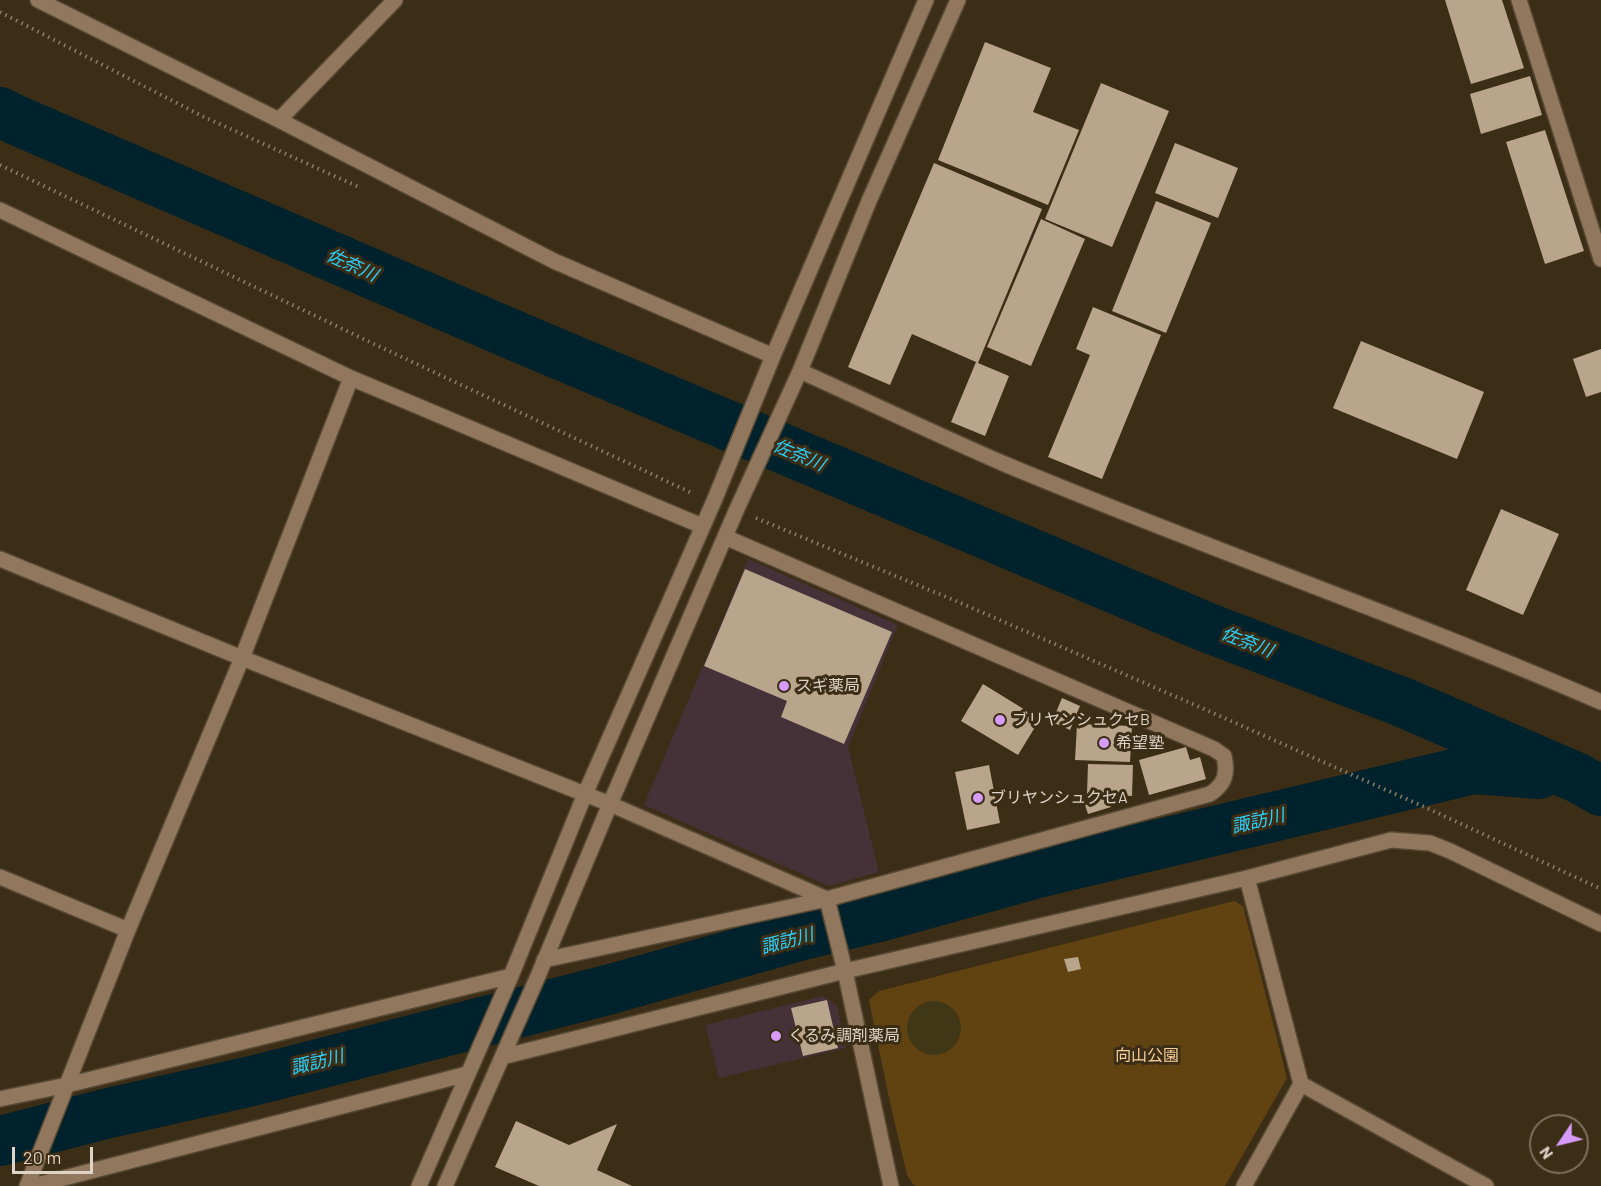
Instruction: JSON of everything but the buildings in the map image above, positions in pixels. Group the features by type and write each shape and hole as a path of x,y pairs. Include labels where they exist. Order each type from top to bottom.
{"street":[{"path":"38,0 554,261 773,356"},
{"path":"279,120 395,0"},
{"path":"418,1186 511,976 585,794 714,501 773,356 926,0"},
{"path":"445,1186 538,976 736,511 800,371 869,201 958,0"},
{"path":"1519,0 1601,259"},
{"path":"0,210 351,378 702,526"},
{"path":"800,371 1006,464 1276,573 1515,665 1601,702"},
{"path":"27,1186 128,930 242,658 351,378"},
{"path":"544,960 827,899 1210,794 1219,788 1224,778 1226,767 1224,756 1214,749 725,537"},
{"path":"0,559 610,804 827,899"},
{"path":"502,1057 845,971 1247,878 1391,840 1430,843 1601,924"},
{"path":"0,877 128,930"},
{"path":"1244,1186 1301,1084 1247,878"},
{"path":"827,899 845,971 891,1186"},
{"path":"0,1099 67,1085 511,976"},
{"path":"33,1186 467,1074"},
{"path":"1301,1084 1486,1186"}],"path":[{"path":"0,165 385,350 696,495"},
{"path":"756,519 956,602 1429,809 1601,889"}],"shaded area":[{"name":"スギ薬局","path":"748,559 898,625 848,747 879,872 829,886 644,805"},
{"name":"くるみ調剤薬局","path":"823,996 837,1005 846,1048 719,1078 705,1025"}],"green space":[{"name":"向山公園","path":"1234,901 1243,906 1287,1078 1225,1186 917,1186 913,1184 907,1175 869,1000 879,991"}],"sand":[{"path":"934,1001 944,1003 953,1009 959,1018 961,1028 959,1038 953,1047 944,1053 934,1055 924,1053 915,1047 909,1038 907,1028 909,1018 915,1009 924,1003"}],"waterway":[{"name":"佐奈川","path":"0,112 511,334 1206,627 1402,702 1578,778 1601,791"},
{"name":"諏訪川","path":"0,1141 109,1113 256,1080 611,989 803,935 883,916 1042,872 1474,769 1539,774"}],"place":[{"name":"スギ薬局","path":"784,686"},
{"name":"ブリヤンシュクセB","path":"1000,720"},
{"name":"希望塾","path":"1104,743"},
{"name":"ブリヤンシュクセA","path":"978,798"},
{"name":"くるみ調剤薬局","path":"776,1036"}]}
